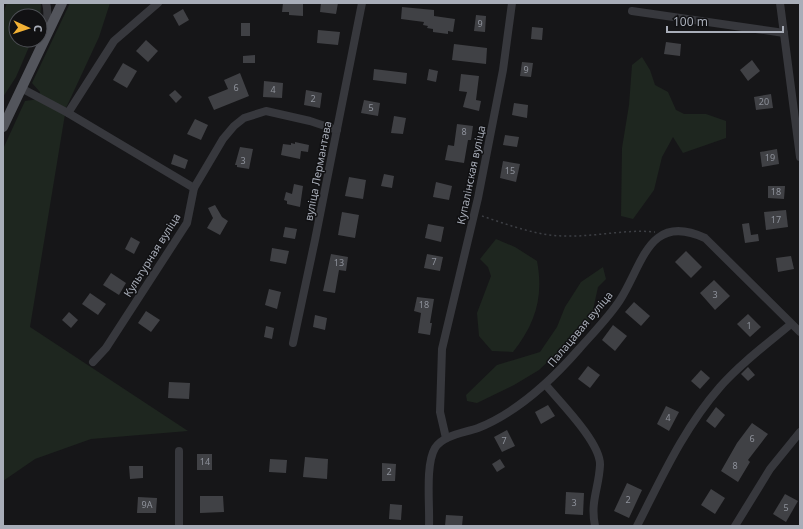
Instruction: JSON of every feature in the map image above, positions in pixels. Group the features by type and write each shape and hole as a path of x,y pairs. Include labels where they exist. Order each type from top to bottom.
{"main road":[{"path":"3,127 61,3"}],"street":[{"path":"36,58 47,22 48,9 46,3"},
{"path":"68,113 114,41 158,3"},
{"name":"вуліца Лермантава","path":"293,343 338,130 362,3"},
{"name":"Купалінская вуліца","path":"446,438 440,412 442,349 474,214 503,70 512,3"},
{"path":"780,3 800,157"},
{"path":"632,11 784,33"},
{"path":"21,88 68,113 194,188"},
{"name":"Культурная вуліца","path":"93,362 106,348 187,223 194,188 223,139 234,126 244,118 266,112 310,121 338,130"},
{"path":"665,232 675,231 695,233 705,238 800,332"},
{"name":"Палацавая вуліца","path":"446,438 496,419 545,384 565,365 612,310 626,290 648,247 656,238 665,232"},
{"path":"637,526 677,448 698,415 731,375 791,324"},
{"path":"545,384 593,442 599,455 600,470 593,504 595,526"},
{"path":"735,526 770,469 800,432"},
{"path":"429,526 430,463 436,447 446,438"},
{"path":"179,451 179,526"}],"path":[{"path":"474,214 544,235 582,236 633,230 665,232"}],"shaded area":[{"path":"7,3 41,3 41,8 8,8 8,48 29,48 16,77 3,97 3,14"},
{"path":"70,3 110,3 99,37 66,108 30,327 188,431 91,439 35,459 3,481 3,149 25,101 39,99 40,92 32,83"},
{"path":"642,57 650,70 655,85 668,92 676,110 684,114 706,114 726,121 726,138 683,153 673,137 662,157 654,190 633,219 621,216 622,148 629,105 632,65"},
{"path":"496,239 515,247 537,261 539,274 536,310 521,342 513,352 492,351 479,336 477,313 491,276 488,267 480,259"},
{"path":"603,267 606,279 598,287 591,319 576,335 539,370 514,385 477,403 467,401 466,395 497,365 540,352 557,327 565,307 581,282"}],"building":[{"path":"283,3 303,3 303,16 289,15 289,12 282,12"},
{"path":"321,3 338,3 336,14 320,12"},
{"path":"402,7 434,10 434,16 455,19 453,32 448,31 448,34 433,32 433,29 427,28 428,26 423,25 424,22 401,19"},
{"path":"183,9 189,20 179,26 173,15"},
{"path":"476,15 486,16 485,32 474,31"},
{"path":"241,23 250,23 250,36 241,36"},
{"path":"532,27 543,28 542,40 531,39"},
{"path":"318,30 340,32 338,45 317,43"},
{"path":"146,40 158,51 148,62 136,51"},
{"path":"666,42 681,44 680,56 664,54"},
{"path":"454,44 487,48 486,64 452,60"},
{"path":"255,55 255,63 243,63 243,56"},
{"path":"752,60 760,71 748,81 740,70"},
{"path":"522,62 533,63 531,77 520,76"},
{"path":"123,63 137,71 127,88 113,80"},
{"path":"374,69 407,73 406,84 373,80"},
{"path":"429,69 438,71 436,82 427,80"},
{"path":"240,73 249,96 214,110 208,97 228,89 224,80"},
{"path":"461,74 479,76 476,100 481,101 479,111 463,107 467,92 459,91"},
{"path":"264,81 283,83 282,98 263,97"},
{"path":"175,90 182,97 176,103 169,95"},
{"path":"306,90 322,93 320,108 304,105"},
{"path":"771,94 773,108 756,110 754,97"},
{"path":"364,100 380,103 378,116 361,113"},
{"path":"514,103 528,105 527,118 512,115"},
{"path":"394,116 406,118 403,134 391,133"},
{"path":"195,119 208,125 201,140 187,134"},
{"path":"457,124 473,126 471,140 468,140 464,163 445,160 448,145 454,146"},
{"path":"505,135 519,137 517,147 503,145"},
{"path":"295,142 309,145 308,152 301,151 300,159 281,155 283,144 291,145 291,143 295,144"},
{"path":"240,147 253,149 249,169 237,167 237,165 235,165"},
{"path":"777,149 779,164 762,167 760,152"},
{"path":"174,154 188,160 185,169 171,164"},
{"path":"503,161 520,164 516,182 500,178"},
{"path":"384,174 394,176 392,188 381,186"},
{"path":"349,177 366,180 363,199 345,196"},
{"path":"436,182 452,186 449,200 433,197"},
{"path":"294,184 303,186 300,207 287,204 287,201 284,200 286,192 292,194"},
{"path":"768,186 785,186 784,199 768,198"},
{"path":"215,205 222,217 228,221 220,235 207,228 213,218 208,208"},
{"path":"786,210 788,227 766,230 764,212"},
{"path":"342,212 359,215 355,238 338,235"},
{"path":"749,223 751,235 758,234 759,241 745,243 742,224"},
{"path":"428,224 444,227 441,242 425,238"},
{"path":"285,227 297,229 295,239 283,237"},
{"path":"131,237 140,242 134,254 125,249"},
{"path":"272,248 289,251 286,264 270,261"},
{"path":"686,251 702,267 691,278 675,262"},
{"path":"331,254 348,257 346,271 339,270 335,293 323,291"},
{"path":"427,254 443,257 440,271 424,268"},
{"path":"791,256 794,269 778,272 776,258"},
{"path":"111,273 126,283 119,295 103,285"},
{"path":"714,280 730,296 715,310 700,293"},
{"path":"269,289 281,292 277,309 265,305"},
{"path":"90,293 106,304 98,315 82,304"},
{"path":"417,297 434,299 430,323 432,323 430,335 418,333 421,313 414,311"},
{"path":"634,302 650,316 641,326 625,312"},
{"path":"146,311 160,320 151,332 138,323"},
{"path":"69,312 78,320 71,328 62,320"},
{"path":"748,314 761,327 750,337 737,324"},
{"path":"315,315 327,318 325,330 313,327"},
{"path":"613,325 627,336 615,351 602,340"},
{"path":"266,326 274,328 272,339 264,337"},
{"path":"588,366 600,375 590,388 578,379"},
{"path":"748,367 755,375 748,381 741,374"},
{"path":"701,370 710,378 700,389 691,381"},
{"path":"169,382 190,383 189,399 168,398"},
{"path":"548,405 555,416 541,424 535,412"},
{"path":"666,406 679,412 669,431 657,424"},
{"path":"716,407 725,415 715,428 706,421"},
{"path":"752,423 768,434 748,460 750,462 738,482 721,471 737,443"},
{"path":"507,430 515,446 502,452 494,437"},
{"path":"197,454 212,454 212,470 197,470"},
{"path":"305,457 328,459 327,479 303,477"},
{"path":"270,459 287,460 286,473 269,472"},
{"path":"500,459 505,467 497,472 492,464"},
{"path":"382,463 396,464 395,481 382,481"},
{"path":"129,466 143,466 143,478 130,479"},
{"path":"627,483 642,490 629,518 614,511"},
{"path":"711,489 725,498 715,514 701,505"},
{"path":"566,492 584,493 583,515 565,514"},
{"path":"785,494 798,501 786,522 773,514"},
{"path":"200,496 223,496 224,512 200,513"},
{"path":"138,497 157,498 156,513 137,513"},
{"path":"390,504 402,505 401,520 389,519"},
{"path":"446,515 463,516 462,526 445,526"}]}
